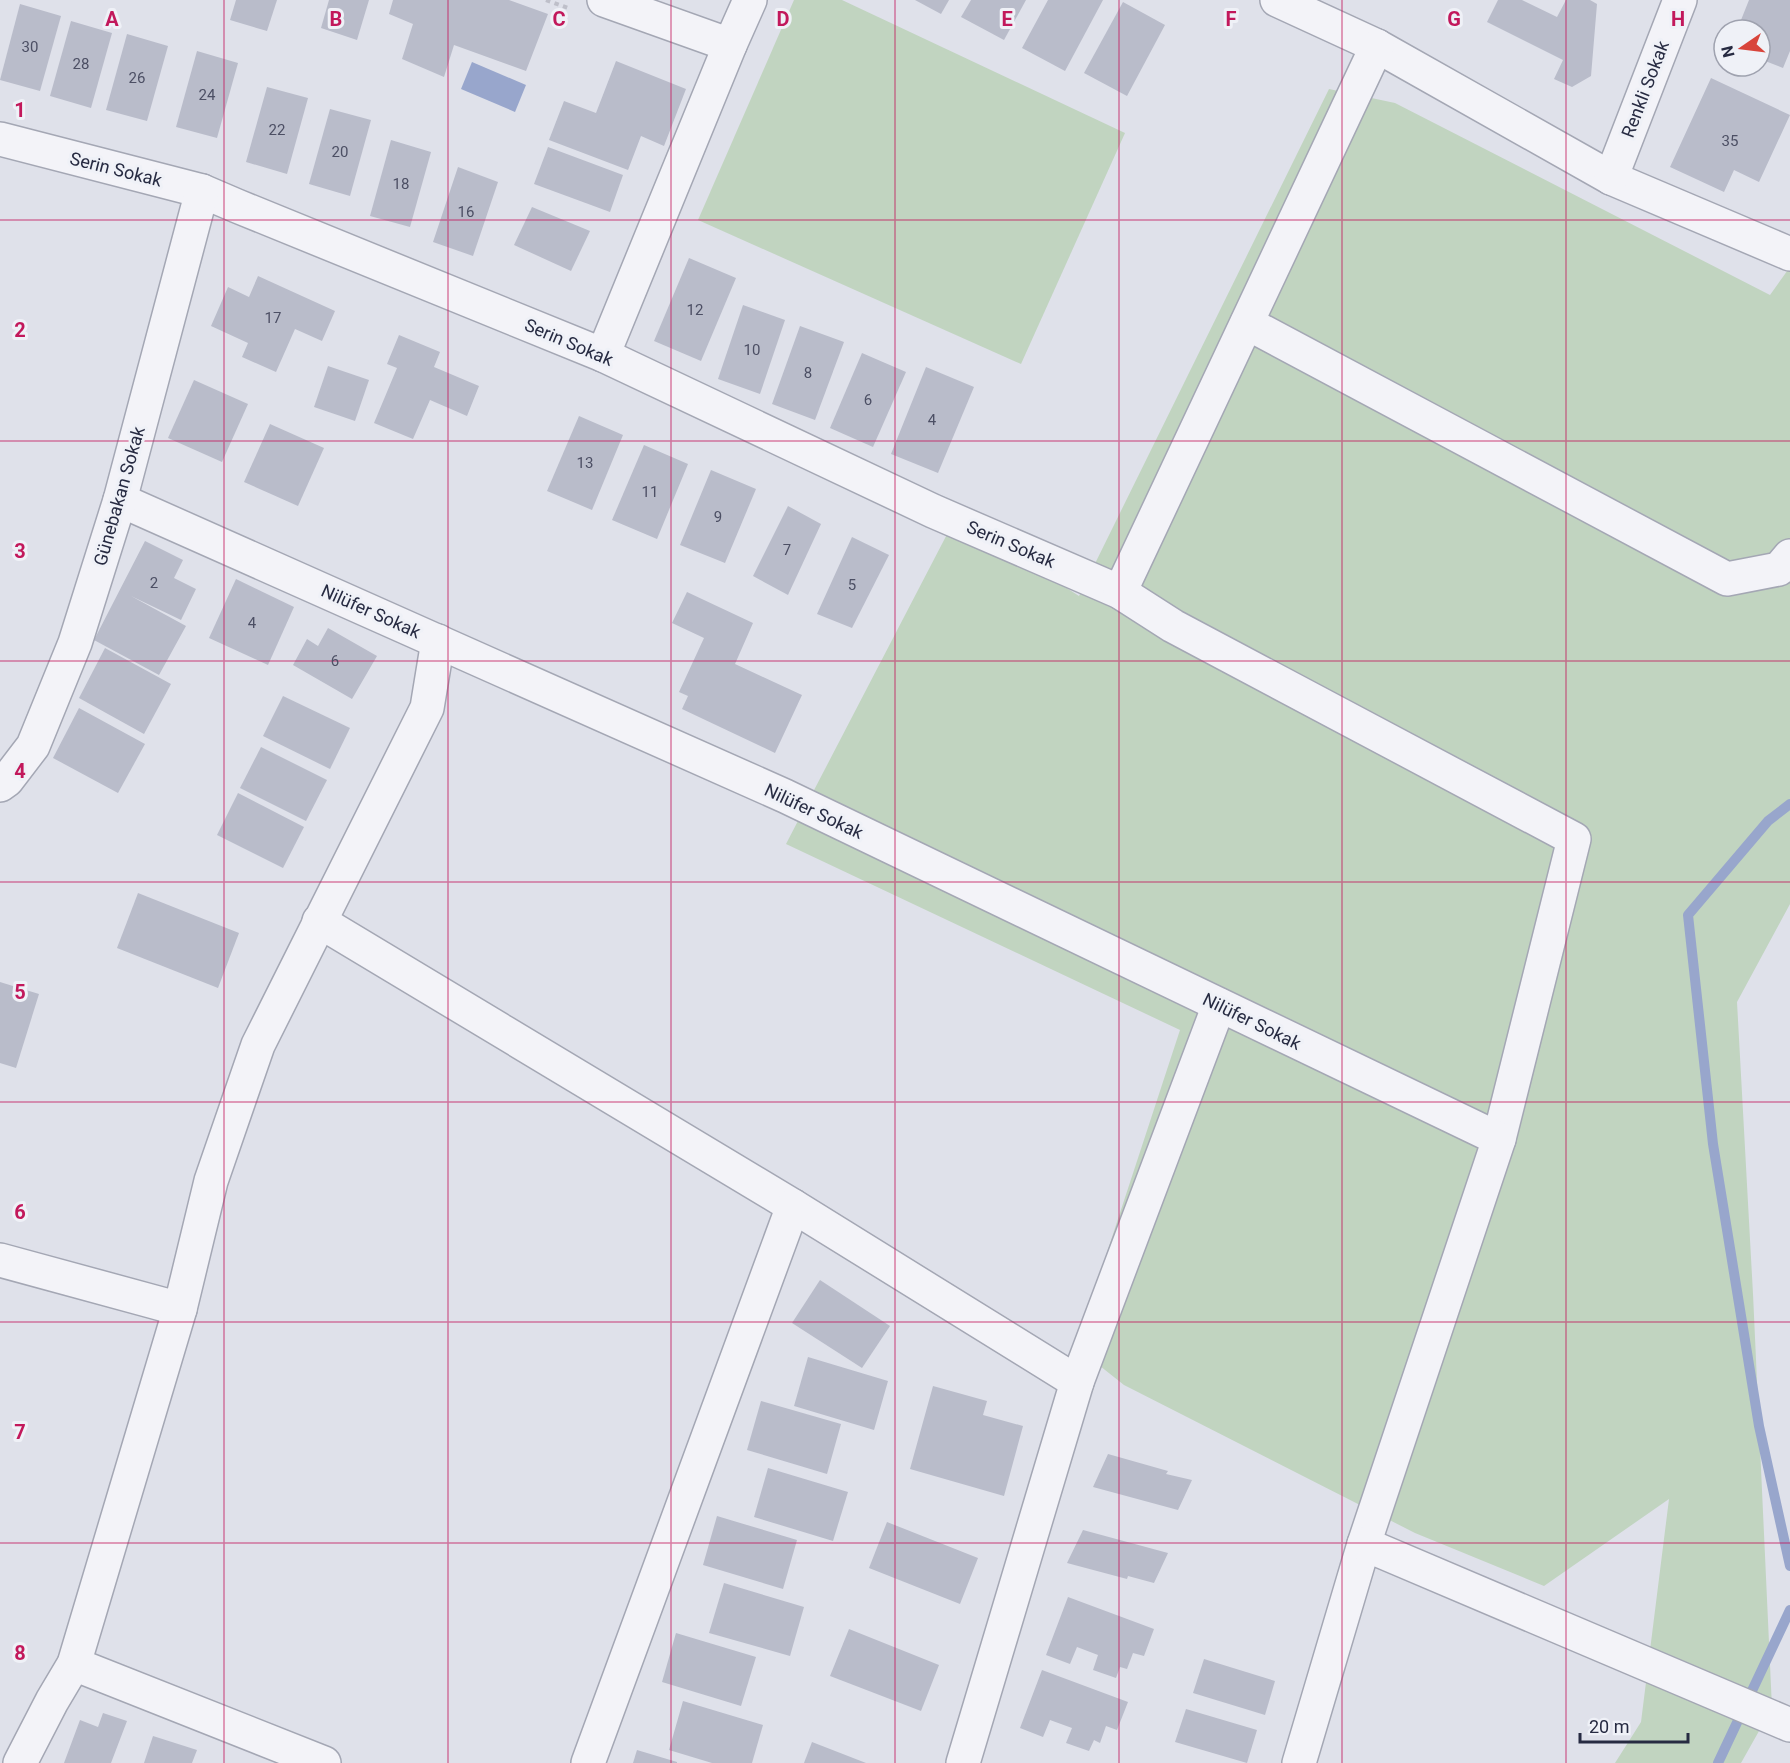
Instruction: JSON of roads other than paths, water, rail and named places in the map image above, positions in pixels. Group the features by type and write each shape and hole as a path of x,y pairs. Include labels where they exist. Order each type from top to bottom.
{"street":[{"path":"603,356 750,0"},
{"path":"1277,0 1377,46 1611,178 1790,254"},
{"name":"Renkli Sokak","path":"1611,178 1680,0"},
{"path":"592,6 730,45"},
{"path":"1120,592 1377,46"},
{"name":"Serin Sokak","path":"0,139 202,190 603,356 933,511 1120,592 1173,626 1575,839 1499,1139"},
{"name":"Günebakan Sokak","path":"0,785 7,780 33,746 75,643 120,500 202,190"},
{"path":"1247,323 1727,579 1779,569 1790,556"},
{"name":"Nilüfer Sokak","path":"120,500 785,796 1499,1139"},
{"path":"20,1763 74,1664 180,1309 211,1181 258,1045 428,708 438,641"},
{"path":"320,921 792,1206 1077,1382"},
{"path":"963,1763 1077,1382 1219,1005"},
{"path":"1299,1763 1364,1544 1499,1139"},
{"path":"588,1763 792,1206"},
{"path":"0,1260 180,1309"},
{"path":"1364,1544 1790,1725"},
{"path":"74,1664 324,1763"}],"water":[{"path":"472,62 526,85 515,112 461,89"}],"waterway":[{"path":"1790,804 1768,821 1688,915 1713,1144 1759,1426 1790,1566"},
{"path":"1718,1763 1790,1610"}]}
